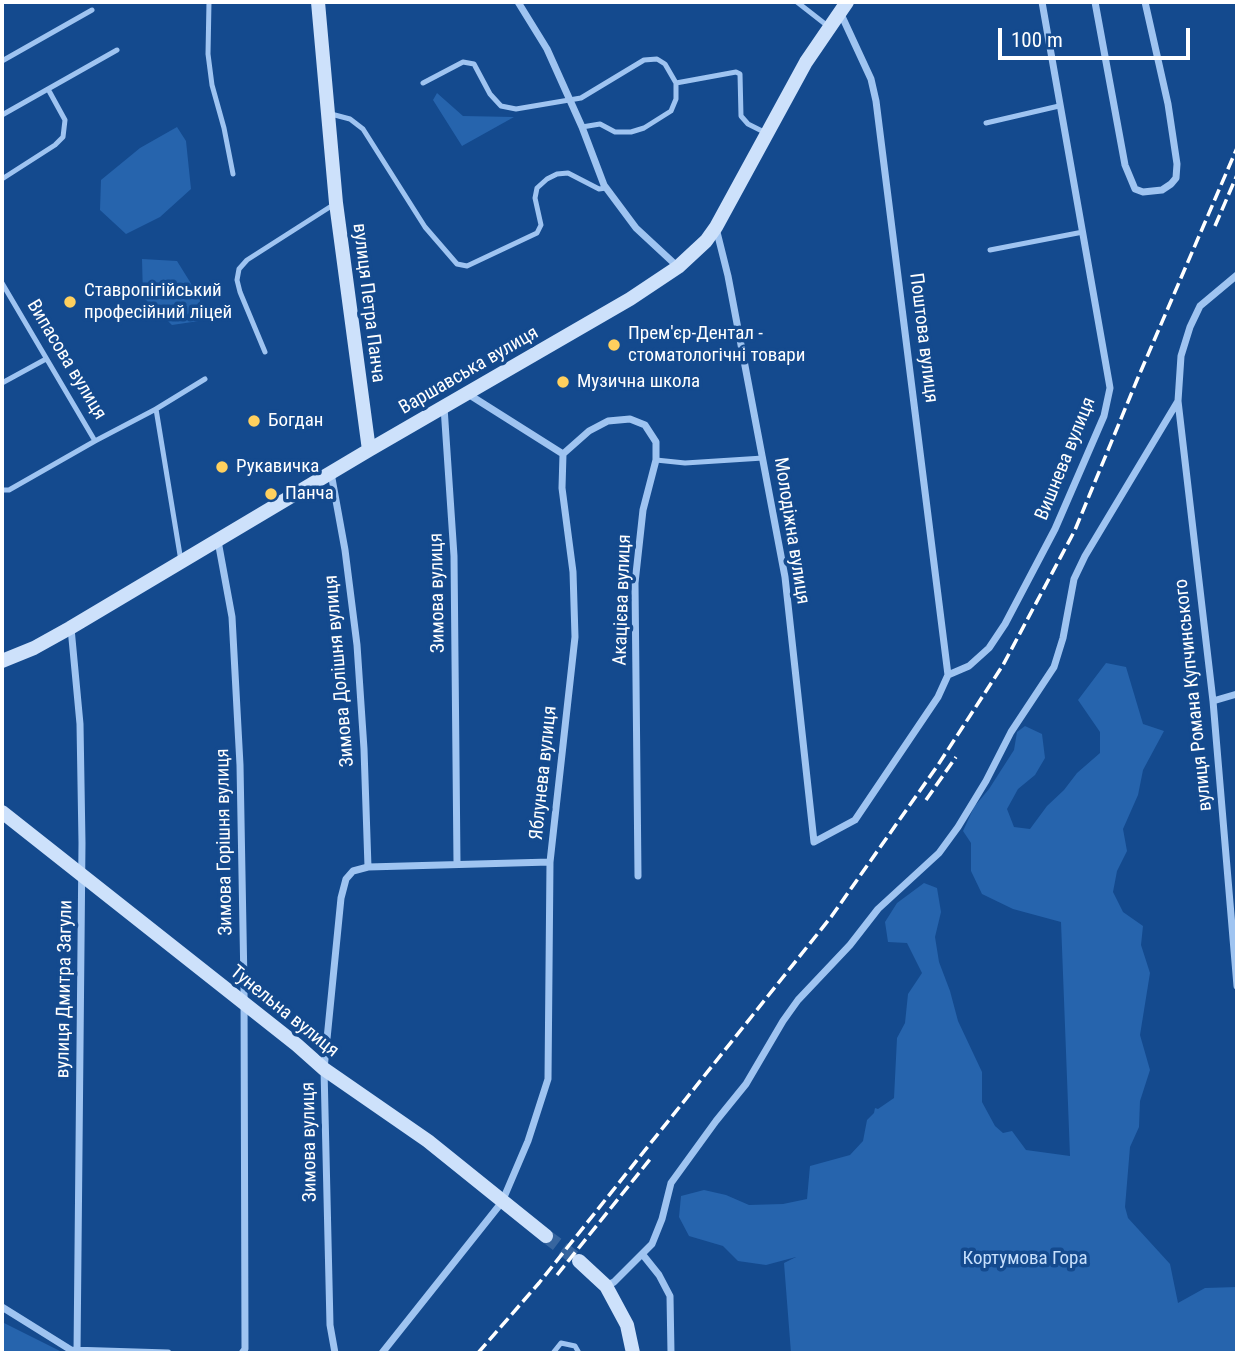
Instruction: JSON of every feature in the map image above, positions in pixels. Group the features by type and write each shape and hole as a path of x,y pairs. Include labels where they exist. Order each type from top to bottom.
{"street":[{"name":"вулиця Петра Панча","path":"318,2 336,203 369,450"},
{"path":"518,2 547,49 606,188 635,228 678,267"},
{"name":"Вишнева вулиця","path":"948,675 969,666 989,648 1005,624 1055,529 1104,416 1110,388 1042,2"},
{"path":"1096,2 1125,165 1135,188 1143,192 1162,190 1176,178 1177,164 1168,104 1145,2"},
{"name":"Варшавська вулиця","path":"2,661 71,628 369,450 630,299 678,267 716,228 806,62 844,7"},
{"name":"Поштова вулиця","path":"844,7 871,79 876,101 948,675"},
{"name":"Молодіжна вулиця","path":"716,228 728,276 785,577 814,842 855,820 939,697 948,675"},
{"name":"вулиця Романа Купчинського","path":"1237,275 1200,306 1190,327 1181,356 1178,401 1213,701 1237,986"},
{"path":"467,393 563,454"},
{"path":"606,1286 614,1282 652,1244 671,1183 746,1084 798,1000 850,945 878,909 939,853 958,827 1011,732 1054,667 1063,638 1074,579 1178,401"},
{"name":"Зимова вулиця","path":"444,407 454,555 457,863"},
{"name":"Акацієва вулиця","path":"563,454 589,431 608,421 630,419 645,425 656,442 656,460 643,510 635,583 638,876"},
{"name":"Яблунева вулиця","path":"382,1353 502,1202 528,1141 548,1079 550,862 575,637 573,572 562,488 563,454"},
{"name":"Зимова Долішня вулиця","path":"331,473 345,550 357,645 368,867"},
{"name":"Зимова Горішня вулиця","path":"218,541 230,596 240,765 244,1003 245,1349 242,1353"},
{"name":"вулиця Дмитра Загули","path":"71,628 80,724 77,1352"},
{"path":"1213,701 1237,694"},
{"name":"Тунельна вулиця","path":"2,812 298,1045 324,1069 428,1141 546,1236"},
{"path":"368,867 550,862"},
{"name":"Зимова вулиця","path":"335,1353 330,1325 324,1069 341,898 346,878 353,871 368,867"},
{"path":"643,1255 659,1275 670,1296 671,1353"},
{"path":"579,1261 606,1286 627,1325 633,1353"},
{"path":"2,1307 77,1352 168,1353"}],"lane":[{"path":"209,2 208,54 212,86 233,174"},
{"path":"797,2 829,27"},
{"path":"2,61 92,10"},
{"path":"2,115 117,50"},
{"path":"423,83 463,62 474,64 490,94 501,106 516,109 570,100 592,92 644,61 657,59 665,64 676,83 676,99 671,111 644,128 631,132 615,132 600,124 582,127"},
{"path":"676,83 736,72 740,74 741,116 748,124 767,134"},
{"path":"2,179 63,137 65,120 48,89"},
{"path":"986,123 1059,106"},
{"path":"328,113 349,119 363,129 425,227 457,264 467,266 537,233 541,225 535,198 537,188 547,179 568,173 599,189 606,188"},
{"name":"вулиця Петра Панча","path":"265,352 240,292 237,280 239,269 247,260 336,203"},
{"path":"990,250 1083,232"},
{"name":"Випасова вулиця","path":"2,284 95,441 205,379"},
{"path":"2,383 46,359"},
{"path":"156,409 181,562"},
{"path":"2,490 9,490 95,441"},
{"path":"656,460 685,463 763,458"},
{"path":"553,1353 561,1343 575,1346 579,1353"}],"green space":[{"path":"437,93 463,116 514,117 462,146 433,100"},
{"path":"177,127 186,141 191,189 160,217 126,234 100,210 101,180 140,148"},
{"path":"142,259 177,261 200,298 199,321 172,325 143,297"},
{"name":"Кортумова Гора","path":"1106,663 1126,667 1143,724 1164,731 1143,770 1138,795 1123,829 1127,851 1117,871 1113,892 1123,912 1143,926 1141,945 1150,973 1140,1035 1150,1070 1140,1101 1139,1127 1130,1147 1125,1207 1128,1218 1170,1264 1178,1303 1205,1288 1237,1287 1237,1353 791,1353 784,1263 796,1257 766,1265 738,1261 723,1246 689,1236 679,1217 681,1196 704,1190 726,1195 749,1205 783,1204 807,1199 810,1166 850,1155 863,1141 867,1120 875,1108 878,1109 894,1098 897,1038 905,1023 908,994 922,973 907,943 888,942 885,922 897,903 924,883 937,888 941,912 935,937 939,962 958,1021 982,1072 982,1102 995,1126 1003,1133 1012,1131 1026,1150 1070,1156 1061,922 1013,909 982,894 971,871 971,843 963,831 974,807 1014,750 1017,732 1025,726 1042,734 1045,758 1035,775 1018,789 1007,809 1014,827 1030,829 1077,773 1100,753 1100,732 1078,700"},
{"path":"2,1322 62,1352 63,1353 2,1353"}],"tunnel":[{"path":"546,1236 579,1261"}],"railway":[{"path":"478,1353 539,1283 831,917 938,765 1003,665 1075,530 1237,148"},
{"path":"1215,226 1237,175"},
{"path":"926,800 956,757"},
{"path":"557,1275 651,1158"}],"place":[{"name":"Ставропігійський професійний ліцей","path":"70,302"},
{"name":"Прем'єр-Дентал - стоматологічні товари","path":"614,345"},
{"name":"Музична школа","path":"563,382"},
{"name":"Богдан","path":"254,421"},
{"name":"Рукавичка","path":"222,467"},
{"name":"Панча","path":"271,494"}]}
